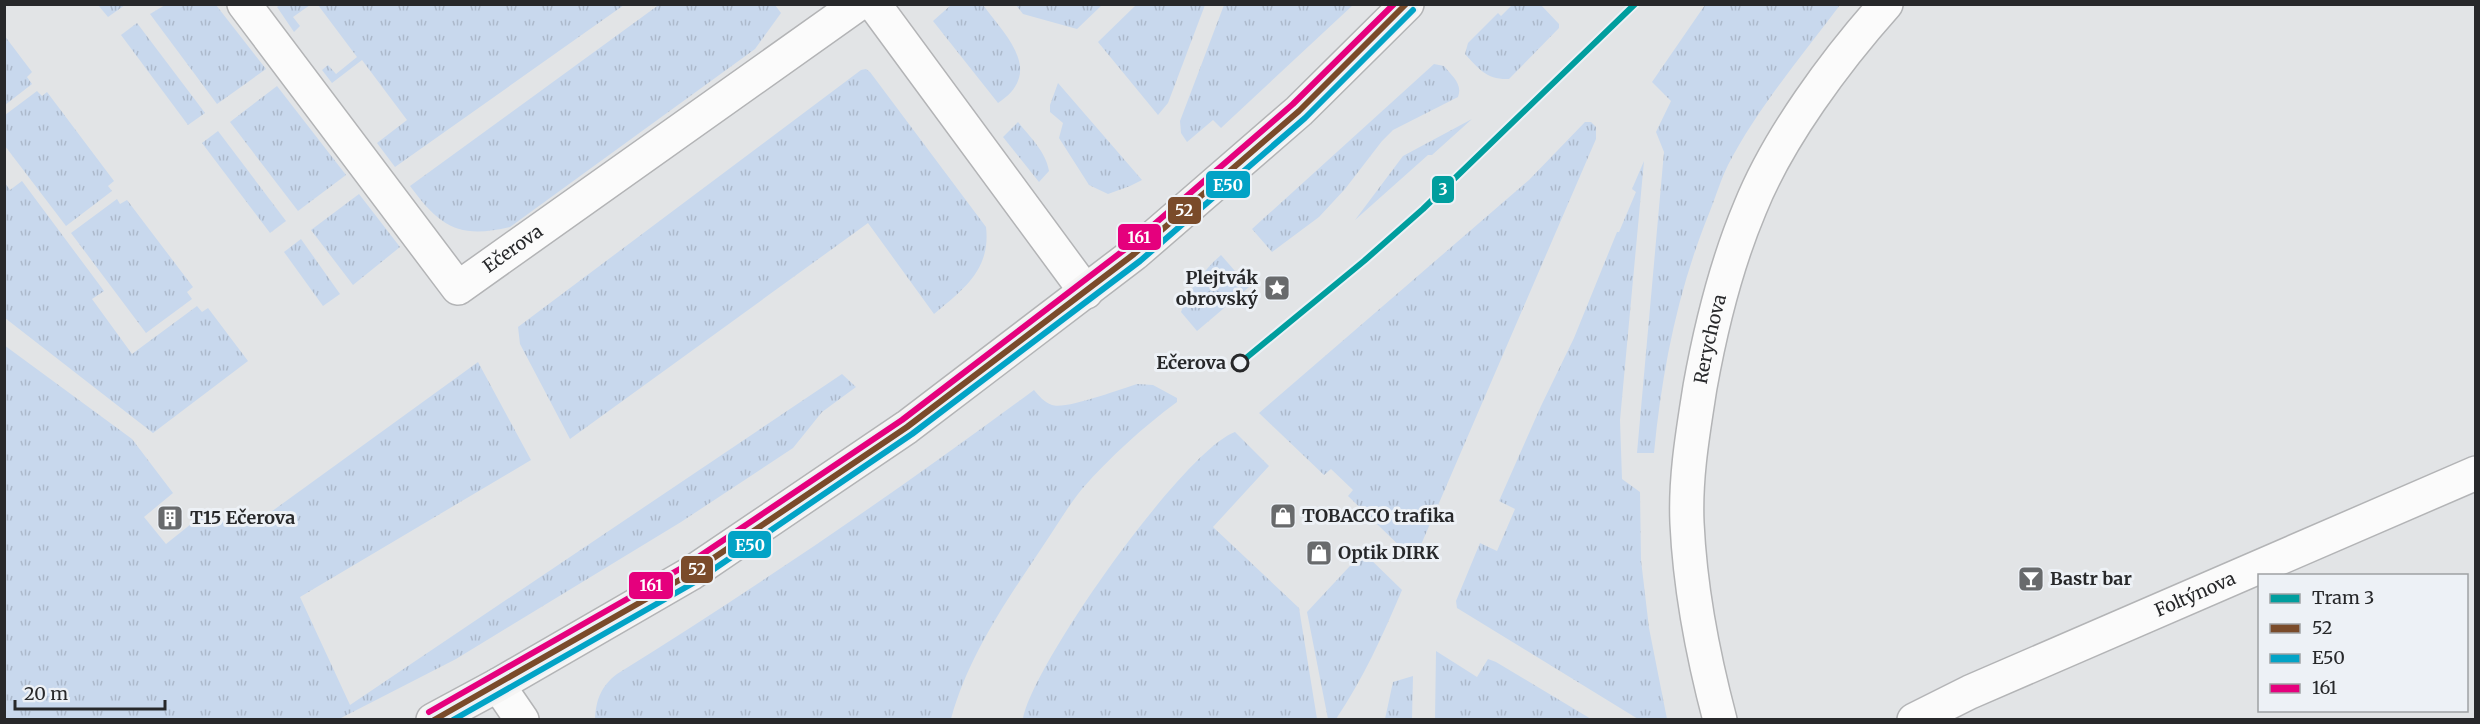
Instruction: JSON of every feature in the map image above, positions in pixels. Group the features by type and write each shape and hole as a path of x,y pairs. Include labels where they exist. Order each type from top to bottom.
{"street":[{"name":"Ečerova","path":"243,4 458,288 858,4"},
{"path":"874,4 1086,292"},
{"path":"433,720 690,574 907,427 1134,254 1299,111 1407,4"},
{"name":"Rerychova","path":"1720,720 1709,680 1690,569 1687,522 1688,478 1694,424 1716,310 1750,206 1774,161 1822,86 1886,4"},
{"name":"Foltýnova","path":"1914,720 1970,692 2475,473"},
{"path":"498,685 522,720"}],"green space":[{"path":"125,4 108,17 98,5"},
{"path":"660,4 775,5 781,13 755,49 510,227 477,231 452,226 431,211 410,186"},
{"path":"1513,4 1541,5 1559,24 1559,28 1509,79 1495,78 1479,69 1465,54 1468,43 1498,13 1501,16"},
{"path":"165,5 216,5 266,69 217,104 150,14"},
{"path":"280,5 310,5 293,17 300,26 294,32 277,7"},
{"path":"318,5 624,5 395,167 377,143 407,120 362,60 332,83 322,70 328,65 336,74 357,57"},
{"path":"951,5 983,5 1002,29 1017,54 1020,67 1019,79 1012,91 998,103 933,21"},
{"path":"1016,5 1102,5 1077,29 1023,14"},
{"path":"1136,5 1205,5 1168,103 1158,115 1098,42"},
{"path":"1224,5 1353,5 1221,128 1213,120 1187,142 1181,133 1180,121"},
{"path":"1705,5 1840,5 1767,102 1725,170 1680,300 1667,361 1654,453 1637,453 1664,152 1656,132 1671,101 1652,82"},
{"path":"137,23 205,113 188,125 121,35"},
{"path":"4,35 32,72 27,77 32,84 5,105"},
{"path":"1434,64 1444,66 1453,77 1459,88 1458,97 1393,130 1319,217 1272,252 1252,229"},
{"path":"866,69 986,227 984,255 980,266 965,287 934,314 868,223 570,439 520,344 518,327 861,70"},
{"path":"1058,83 1142,180 1108,194 1089,185 1059,138 1063,123 1050,112 1050,105"},
{"path":"277,86 346,175 298,211 230,122"},
{"path":"37,91 42,96 47,92 114,181 108,186 112,191 66,226 5,146 5,115"},
{"path":"1472,119 1432,155 1428,155 1355,220 1403,156"},
{"path":"1018,122 1045,157 1049,171 1039,182 1003,137"},
{"path":"1585,122 1591,122 1596,127 1596,139 1417,554 1408,554 1348,496 1353,490 1331,469 1324,475 1259,413 1529,180"},
{"path":"218,131 286,221 270,233 202,143"},
{"path":"1644,161 1620,420 1622,479 1640,492 1641,560 1649,628 1667,719 1638,719 1457,608 1456,601 1480,543 1497,551 1515,509 1499,501 1574,338 1617,232 1619,232 1636,192 1632,189"},
{"path":"22,181 104,291 92,299 132,354 197,306 202,312 208,308 248,361 153,433 5,318 5,183 10,190"},
{"path":"359,194 400,247 353,285 311,230"},
{"path":"117,199 120,204 127,200 193,287 187,292 192,299 146,333 71,233"},
{"path":"301,239 340,294 323,306 284,252"},
{"path":"1221,255 1249,287 1197,331 1181,312 1197,281"},
{"path":"4,345 132,439 173,493 144,517 166,544 196,520 213,515 230,526 264,517 478,362 531,460 300,597 350,705 842,374 856,387 822,412 793,448 681,522 456,659 339,719 5,720"},
{"path":"1137,384 1153,385 1177,398 1177,402 1115,454 1072,502 990,629 967,673 951,719 595,719 600,694 617,674 828,536 1034,390 1047,402 1059,406 1080,402"},
{"path":"1235,432 1269,466 1213,527 1299,608 1317,719 1023,719 1033,692 1053,654 1113,562 1148,516 1182,477 1212,447"},
{"path":"1363,552 1402,590 1355,688 1336,719 1328,719 1307,612"},
{"path":"1436,651 1477,677 1488,659 1496,662 1591,719 1435,719"},
{"path":"1413,676 1412,719 1385,719 1393,682"}],"tram line":[{"name":"3","path":"1240,363 1423,209 1635,4"}],"transit line":[{"name":"161","path":"429,712 685,566 902,420 1128,247 1293,104 1394,4"},
{"name":"52","path":"434,720 690,574 907,427 1134,254 1299,111 1406,4"},
{"name":"E50","path":"453,720 695,582 912,434 1140,261 1305,118 1413,10"}],"place":[{"name":"Plejtvák obrovský","path":"1277,288"},
{"name":"Ečerova","path":"1240,363"},
{"name":"TOBACCO trafika","path":"1283,516"},
{"name":"T15 Ečerova","path":"170,518"},
{"name":"Optik DIRK","path":"1319,553"},
{"name":"Bastr bar","path":"2031,579"}]}
